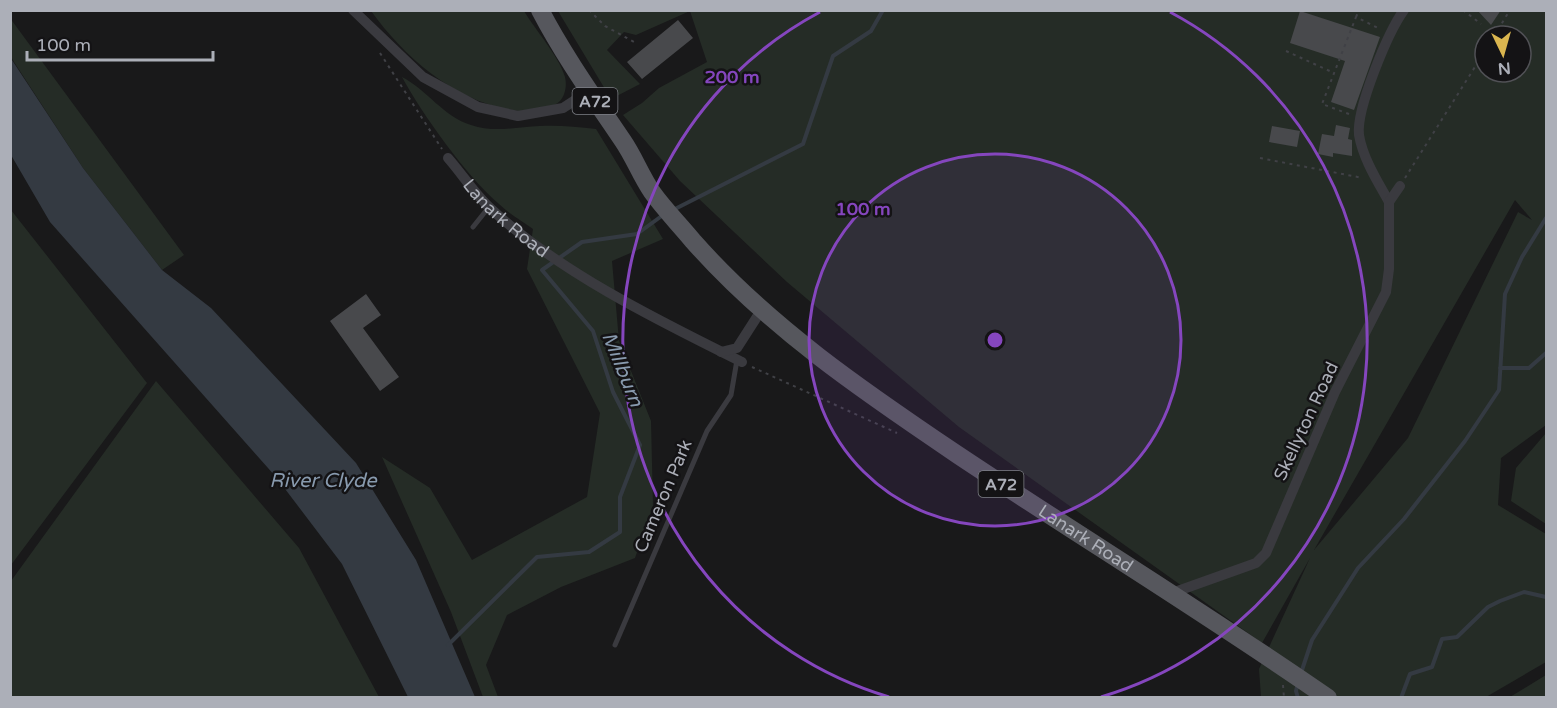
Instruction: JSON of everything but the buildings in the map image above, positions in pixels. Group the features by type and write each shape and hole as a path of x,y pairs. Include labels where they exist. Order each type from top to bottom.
{"main road":[{"name":"Lanark Road","path":"540,10 589,91 625,144 651,191 695,243 762,309 825,363 893,413 1025,501 1172,593 1328,698"}],"street":[{"path":"353,10 423,77 478,107 518,116 563,108 589,91"},
{"path":"1361,118 1390,34 1404,10"},
{"name":"Skellyton Road","path":"1172,593 1256,563 1266,553 1335,392 1386,291 1389,269 1389,202 1375,176 1359,136 1361,118"},
{"name":"Lanark Road","path":"448,158 489,207 542,248 586,278 660,322 739,361"},
{"path":"1389,202 1400,186"},
{"path":"721,352 737,348 762,309"}],"lane":[{"path":"473,227 489,207"},
{"name":"Cameron Park","path":"615,645 707,431 731,395 739,361"}],"path":[{"path":"589,10 605,26 636,43"},
{"path":"1359,10 1322,105 1361,118"},
{"path":"1463,10 1481,24"},
{"path":"1501,24 1510,10"},
{"path":"1356,17 1390,34"},
{"path":"1286,51 1334,73"},
{"path":"380,52 448,158"},
{"path":"1400,186 1473,70"},
{"path":"1260,158 1375,176"},
{"path":"739,361 904,436"}],"shaded area":[{"path":"371,11 524,11 562,69 566,82 564,95 555,105 523,111 496,107 474,99 434,76 416,61"},
{"path":"558,11 690,11 636,35 624,32 607,50 640,84 611,99"},
{"path":"690,11 1546,11 1546,425 1501,458 1498,505 1546,534 1546,662 1486,697 1261,697 1259,669 1310,558 1262,643 959,427 787,282 680,181 623,115 642,103 659,88 707,62","holes":["1515,200 1532,220 1518,212 1408,438 1314,550"]},
{"path":"10,18 184,255 162,270 83,168 14,62 11,57"},
{"path":"402,77 452,116 471,125 497,129 554,126 596,129 663,239 612,261 619,341 651,421 653,506 635,558 561,587 507,615 486,665 498,697 483,697 451,612 382,457 430,488 472,560 587,497 600,413 527,269 533,229 503,208 473,178 421,109"},
{"path":"11,210 147,383 10,565"},
{"path":"156,381 299,548 379,697 11,697 11,581"},
{"path":"1546,433 1546,524 1511,501 1516,468"},
{"path":"1546,675 1546,697 1510,697"}],"water":[{"name":"River Clyde","path":"10,57 83,168 162,270 211,308 356,463 416,560 475,697 408,697 342,564 276,477 50,222 11,155"}],"waterway":[{"name":"Millburn","path":"673,210 803,144 833,56 871,31 883,10"},
{"name":"Millburn","path":"448,645 537,557 589,552 620,532 620,497 640,445 613,392 593,331 542,270 582,242 637,234 663,215"},
{"path":"1301,673 1312,640 1358,568 1404,519 1465,441 1499,390 1505,294 1522,257 1546,218"},
{"path":"1500,368 1529,368 1546,353"},
{"path":"1401,698 1410,674 1432,667 1442,639 1457,637 1488,607 1500,601 1524,592 1546,597"},
{"path":"1298,683 1296,691 1298,698"}]}
